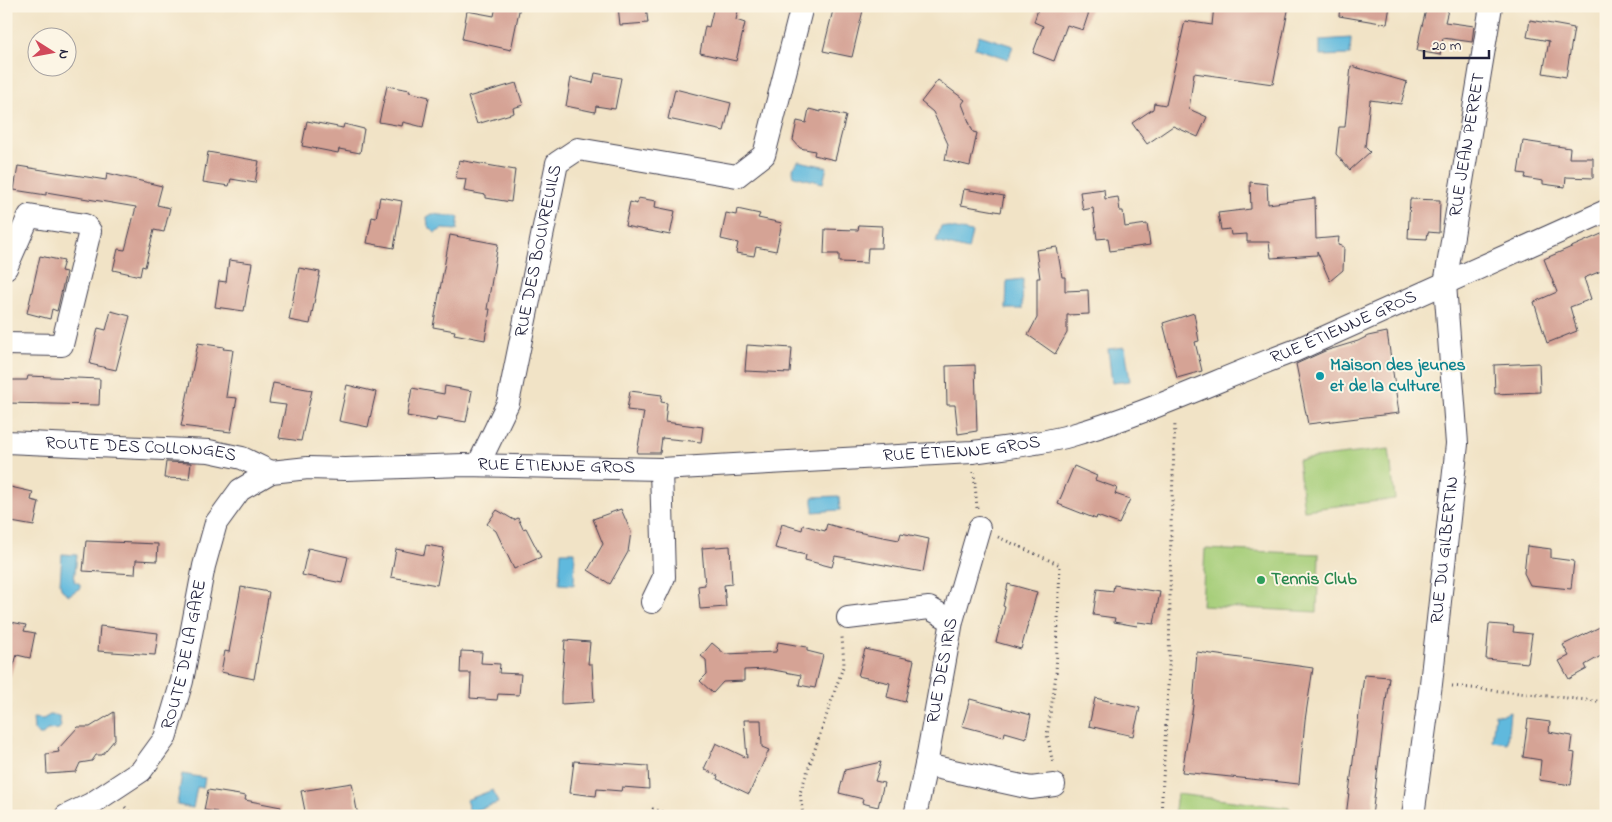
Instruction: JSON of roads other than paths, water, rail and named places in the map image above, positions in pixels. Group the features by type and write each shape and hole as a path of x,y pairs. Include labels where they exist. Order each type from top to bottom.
{"street":[{"name":"RUE DES BOUVREUILS","path":"478,465 508,403 557,163 578,149 737,176 764,155 802,6"},
{"name":"RUE JEAN PERRET","path":"1445,284 1491,6"},
{"name":"RUE ÉTIENNE GROS","path":"271,472 308,468 345,469 478,465 661,468 972,452 1068,436 1175,400 1245,369 1294,351 1606,211"},
{"path":"6,268 29,216 85,225 90,231 62,345 6,344"},
{"name":"RUE DU GILBERTIN","path":"1413,816 1431,684 1457,444 1445,284"},
{"name":"ROUTE DES COLLONGES","path":"6,442 209,451 242,458 271,472"},
{"path":"652,602 664,577 661,468"},
{"name":"ROUTE DE LA GARE","path":"66,816 91,804 140,772 165,738 182,681 204,566 216,523 240,490 271,472"},
{"name":"RUE DES IRIS","path":"915,816 952,620 979,528"},
{"path":"848,618 929,608 952,620"},
{"path":"926,765 1031,788 1054,785"}],"water":[{"path":"979,35 1013,46 1008,59 975,48"},
{"path":"1351,38 1350,55 1320,56 1320,40"},
{"path":"799,161 827,167 823,183 794,176 795,164"},
{"path":"432,214 459,217 457,230 442,229 435,233 428,226 427,217"},
{"path":"941,226 972,232 968,250 936,242"},
{"path":"1023,279 1022,309 1006,309 1007,281"},
{"path":"1125,347 1130,381 1112,383 1108,349"},
{"path":"839,496 840,510 813,512 813,497"},
{"path":"561,552 575,552 574,585 559,584"},
{"path":"62,554 77,555 74,581 80,584 80,588 69,595 62,590 60,584"},
{"path":"1510,712 1507,743 1492,741 1495,714 1503,715"},
{"path":"50,715 59,716 61,726 59,729 47,730 43,735 39,735 34,730 33,718 43,719"},
{"path":"182,774 205,778 203,788 197,787 193,808 177,805"},
{"path":"493,790 498,803 470,812 466,800"}],"place":[{"name":"Maison des jeunes et de la culture","path":"1320,376"},
{"name":"Tennis Club","path":"1261,580"}]}
